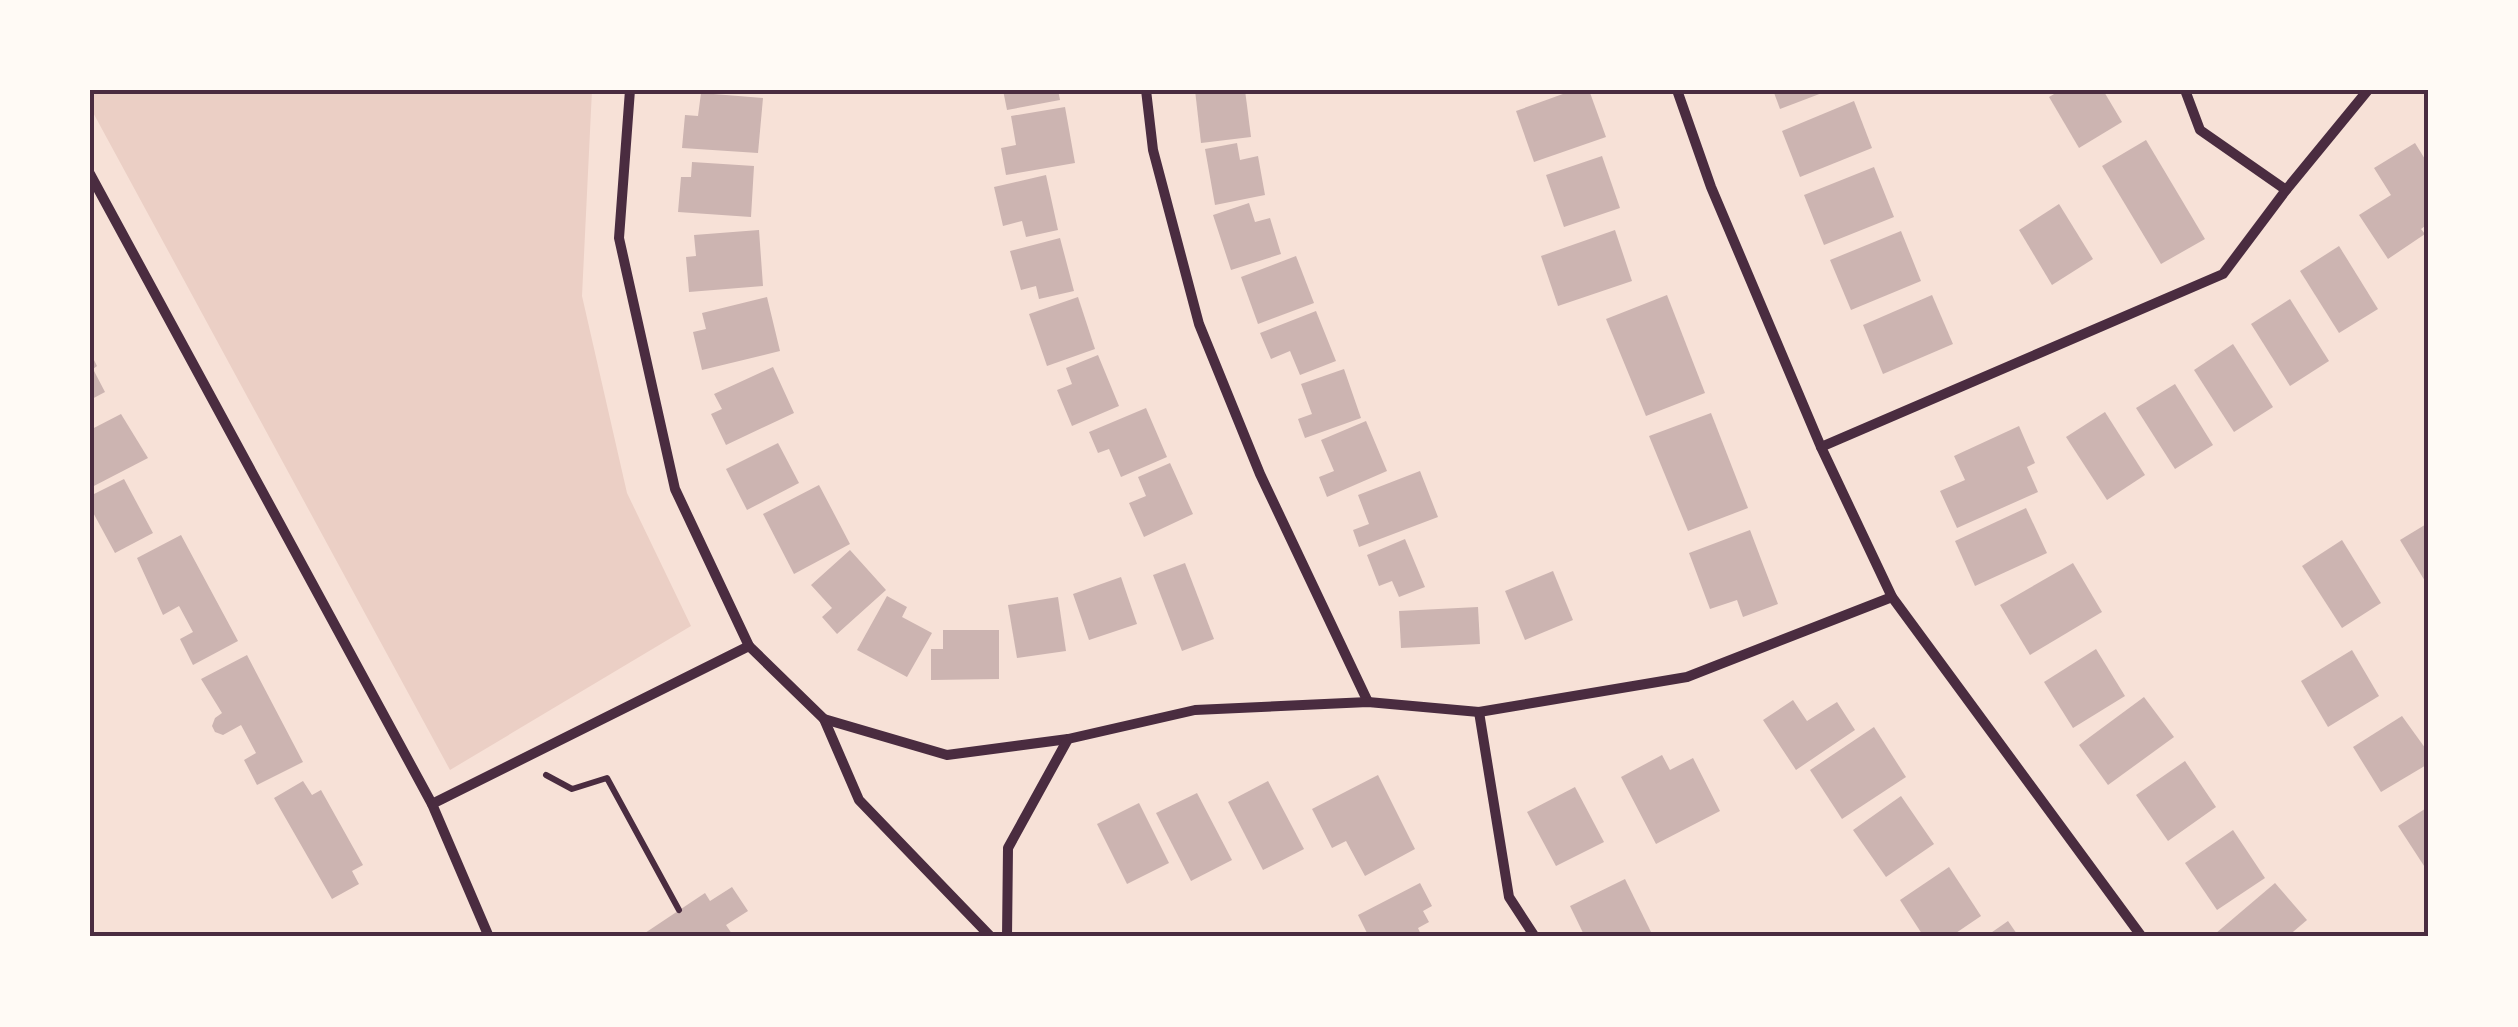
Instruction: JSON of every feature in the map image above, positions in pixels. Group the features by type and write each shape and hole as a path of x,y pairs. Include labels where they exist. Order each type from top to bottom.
{"street":[{"path":"630,90 619,238 675,489 750,646 824,719 859,800 991,937"},
{"path":"1146,90 1154,150 1199,324 1260,474 1368,702"},
{"path":"1677,90 1712,188 1821,447 1892,597 2142,937"},
{"path":"2185,90 2200,130 2286,190"},
{"path":"1821,447 2224,274 2368,90"},
{"path":"90,174 432,804 489,937"},
{"path":"824,719 947,755 1068,738 1195,710 1368,702 1479,712 1686,677 1892,597"},
{"path":"432,804 750,646"},
{"path":"1479,712 1509,897 1535,937"},
{"path":"1006,937 1008,848 1068,738"}],"path":[{"path":"519,760 572,789 607,778 680,910"}],"shaded area":[{"path":"90,90 592,90 582,296 627,493 691,626 450,770 90,107"}],"building":[{"path":"1003,90 1058,90 1060,100 1007,110"},
{"path":"1195,90 1245,90 1251,137 1201,143"},
{"path":"1574,90 1589,90 1606,137 1534,162 1516,111"},
{"path":"1773,90 1830,90 1780,109"},
{"path":"2061,90 2103,90 2122,122 2079,148 2049,97"},
{"path":"701,93 763,98 758,153 682,148 685,115 698,116"},
{"path":"1854,101 1872,148 1800,177 1782,131"},
{"path":"1065,107 1075,163 1006,175 1001,148 1016,145 1011,116"},
{"path":"2146,140 2205,239 2161,264 2102,166"},
{"path":"1237,143 1240,160 1258,156 1265,195 1215,205 1205,149"},
{"path":"2415,143 2428,164 2428,224 2421,229 2425,234 2388,259 2359,215 2391,195 2374,168"},
{"path":"1602,156 1620,208 1564,227 1546,175"},
{"path":"692,162 754,166 751,217 678,212 681,177 691,177"},
{"path":"1874,167 1894,217 1824,245 1804,195"},
{"path":"1046,175 1058,230 1026,237 1022,221 1003,226 994,187"},
{"path":"1249,203 1255,222 1270,218 1281,254 1231,270 1213,215"},
{"path":"2059,204 2093,259 2052,285 2019,230"},
{"path":"759,230 763,286 689,292 686,257 696,256 694,235"},
{"path":"1615,230 1632,281 1558,306 1541,256"},
{"path":"1901,231 1921,281 1851,310 1830,260"},
{"path":"1060,238 1074,291 1039,299 1036,286 1021,290 1010,251"},
{"path":"2339,246 2378,309 2339,333 2300,271"},
{"path":"1296,256 1314,303 1258,324 1241,277"},
{"path":"1667,295 1705,393 1646,416 1606,319"},
{"path":"1932,295 1953,344 1883,374 1863,325"},
{"path":"767,297 780,351 702,370 693,332 706,329 702,313"},
{"path":"1078,297 1095,349 1047,366 1029,314"},
{"path":"2290,299 2329,361 2290,386 2251,324"},
{"path":"1316,311 1336,361 1300,375 1290,351 1271,359 1260,333"},
{"path":"2233,344 2273,407 2234,432 2194,370"},
{"path":"90,352 97,366 93,369 105,392 90,400"},
{"path":"1098,355 1119,406 1072,426 1057,390 1072,384 1066,368"},
{"path":"773,367 794,413 726,445 711,414 722,409 714,394"},
{"path":"1344,369 1361,418 1305,438 1298,419 1312,414 1301,384"},
{"path":"2175,384 2213,445 2175,469 2136,408"},
{"path":"1146,408 1167,457 1121,477 1109,449 1098,453 1089,432"},
{"path":"2105,412 2145,475 2107,500 2066,437"},
{"path":"1711,413 1748,508 1688,531 1649,436"},
{"path":"121,414 148,458 90,488 90,430"},
{"path":"1366,421 1387,471 1327,497 1319,477 1334,471 1321,440"},
{"path":"2019,426 2035,463 2027,467 2038,492 1957,528 1940,491 1965,480 1954,456"},
{"path":"778,443 799,483 747,510 726,469"},
{"path":"1170,463 1193,514 1144,537 1129,503 1146,496 1138,477"},
{"path":"1420,471 1438,517 1359,547 1353,530 1369,524 1358,495"},
{"path":"124,479 153,533 115,553 90,507 90,496"},
{"path":"819,485 850,544 794,574 763,514"},
{"path":"2026,508 2047,553 1975,586 1955,541"},
{"path":"2428,523 2428,586 2400,540"},
{"path":"1750,530 1778,604 1743,617 1737,600 1710,609 1689,553"},
{"path":"181,535 238,641 193,665 180,639 193,632 179,606 163,615 137,558"},
{"path":"1405,539 1425,587 1399,597 1392,581 1379,586 1367,555"},
{"path":"2342,540 2381,603 2342,628 2302,566"},
{"path":"850,550 886,590 837,634 822,617 832,608 811,585"},
{"path":"1185,563 1214,639 1182,651 1153,575"},
{"path":"2073,563 2102,612 2030,655 2000,605"},
{"path":"1553,571 1573,620 1525,640 1505,591"},
{"path":"1121,577 1137,624 1089,640 1073,594"},
{"path":"887,596 907,607 902,617 932,633 907,677 857,650"},
{"path":"1058,597 1066,651 1017,658 1008,605"},
{"path":"1478,607 1480,644 1401,648 1399,611"},
{"path":"943,630 999,630 999,679 931,680 931,649 943,649"},
{"path":"2096,649 2125,696 2073,728 2044,682"},
{"path":"2352,650 2379,696 2328,727 2301,681"},
{"path":"247,655 303,762 257,785 244,760 256,753 241,725 223,735 215,732 212,726 222,713 201,679"},
{"path":"2144,697 2174,737 2108,785 2079,745"},
{"path":"1793,700 1807,721 1837,702 1855,730 1796,770 1763,720"},
{"path":"2402,716 2428,752 2428,764 2381,792 2353,747"},
{"path":"1874,727 1906,777 1842,819 1810,770"},
{"path":"1662,755 1670,770 1693,758 1720,811 1656,844 1621,777"},
{"path":"2185,761 2216,807 2168,841 2136,795"},
{"path":"1378,775 1415,849 1365,876 1346,841 1332,848 1312,809"},
{"path":"303,781 312,795 321,790 363,865 352,871 359,884 332,899 274,798"},
{"path":"1268,781 1304,849 1263,870 1228,802"},
{"path":"1575,787 1604,842 1556,866 1527,812"},
{"path":"1197,793 1232,860 1191,881 1156,813"},
{"path":"1901,796 1934,844 1886,877 1853,830"},
{"path":"1139,803 1169,863 1127,884 1097,824"},
{"path":"2428,807 2428,872 2398,826"},
{"path":"2233,830 2265,878 2217,910 2185,863"},
{"path":"1949,867 1981,916 1950,937 1924,937 1900,900"},
{"path":"1625,879 1651,932 1642,937 1585,937 1570,906"},
{"path":"1420,883 1432,906 1423,911 1429,922 1418,928 1422,937 1369,937 1358,915"},
{"path":"2275,883 2307,920 2287,937 2217,937 2215,934"},
{"path":"732,887 748,911 726,925 734,937 642,935 705,893 710,901"},
{"path":"2008,921 2019,937 1985,937"}]}
